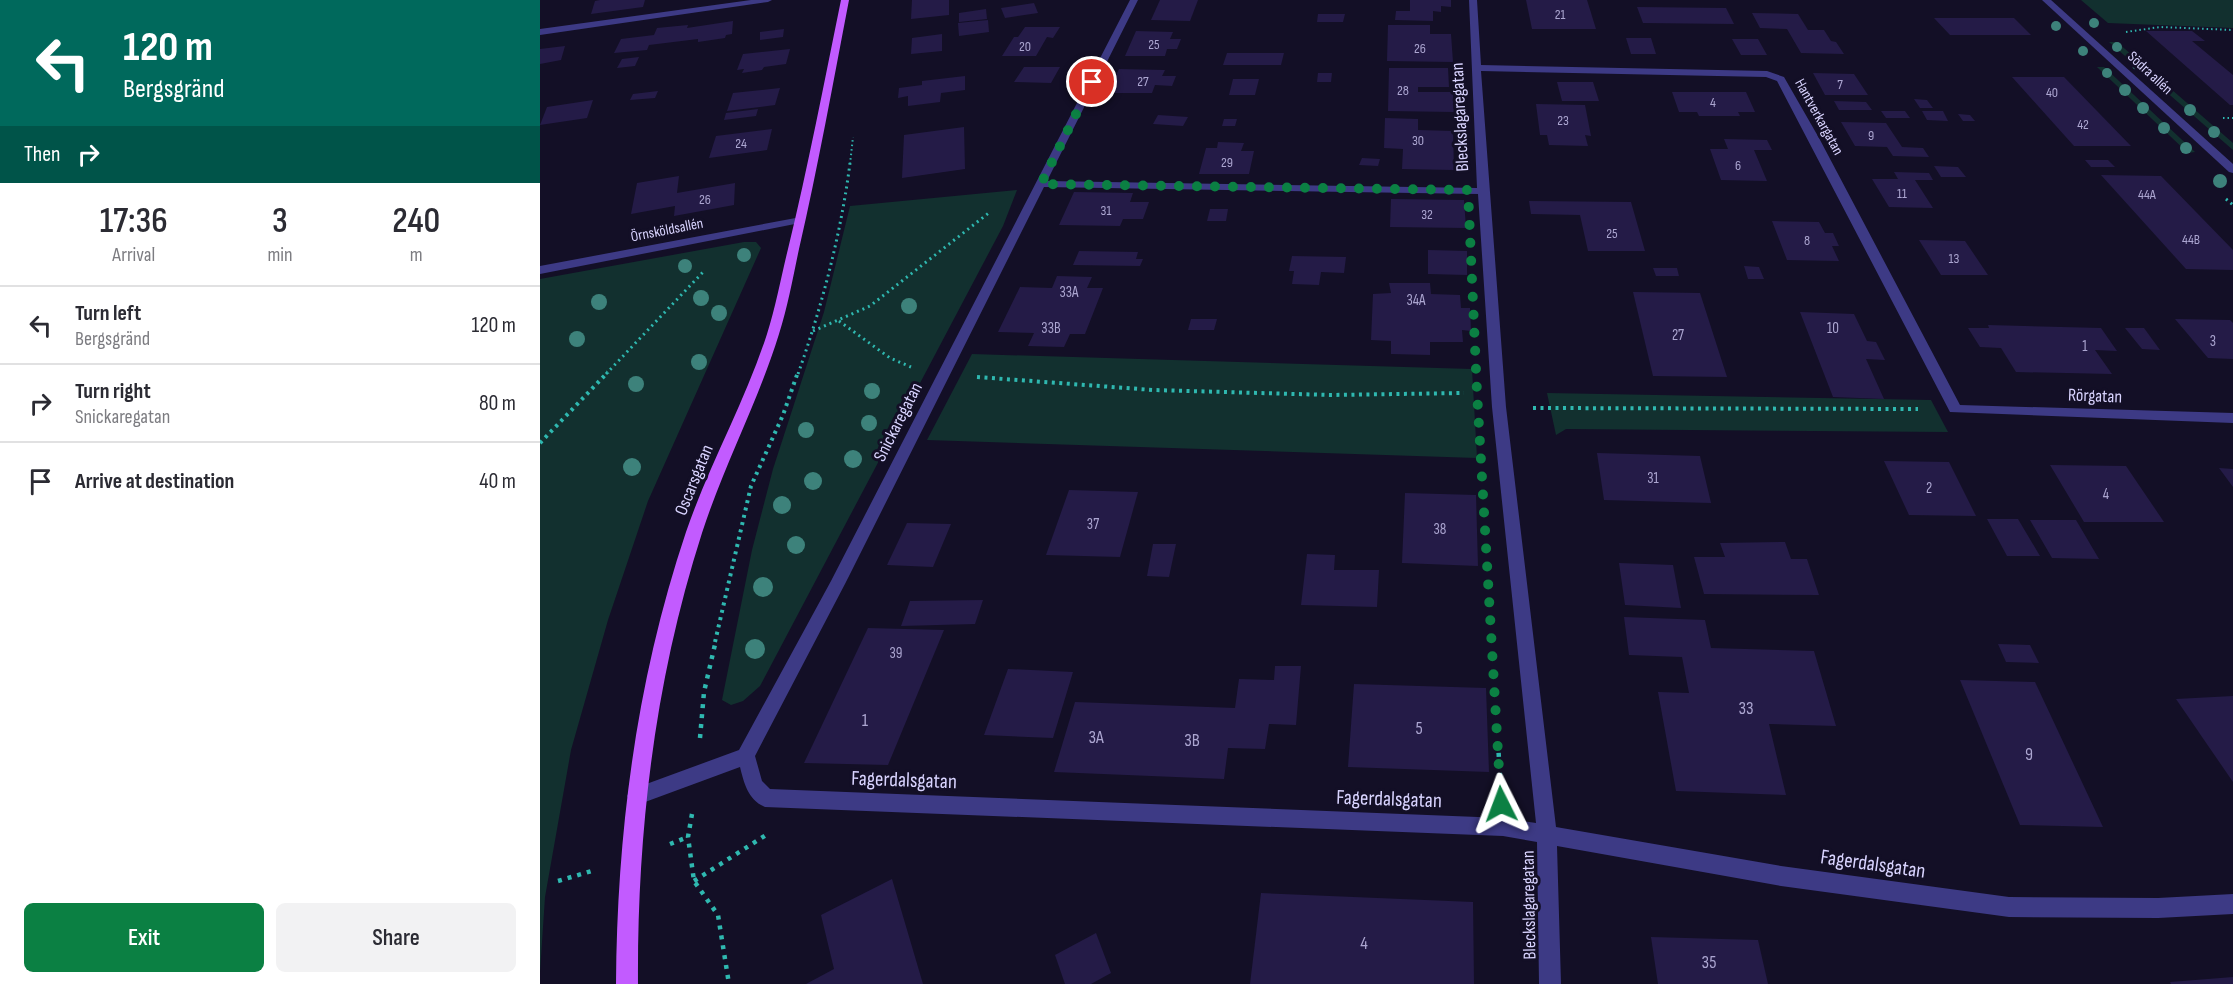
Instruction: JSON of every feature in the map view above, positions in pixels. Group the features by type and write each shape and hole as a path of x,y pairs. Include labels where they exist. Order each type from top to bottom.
{"main road":[{"name":"Oscarsgatan","path":"627,984 626,923 637,796 656,672 694,532 773,334 801,220 845,0"}],"street":[{"path":"540,32 768,0"},
{"name":"Snickaregatan","path":"747,756 1134,0"},
{"name":"Bleckslagaregatan","path":"1473,0 1483,191 1499,407 1547,835 1550,984"},
{"name":"Södra allén","path":"2046,0 2233,170"},
{"name":"Hantverkargatan","path":"1477,68 1767,74 1781,79 1955,409"},
{"path":"1041,184 1483,191"},
{"name":"Örnsköldsallén","path":"540,270 801,220"},
{"name":"Rörgatan","path":"1955,409 2233,418"},
{"path":"637,796 747,756"},
{"name":"Fagerdalsgatan","path":"747,756 754,785 765,798 1503,827 1781,876 2009,907 2158,908 2233,904"}],"path":[{"path":"2125,32 2160,27 2233,30"},
{"path":"729,984 718,915 694,881 688,837 697,775 704,692 751,486 783,415 813,332 844,209 854,126"},
{"path":"813,332 870,306 970,226 999,206 1041,184"},
{"path":"540,443 744,230"},
{"path":"839,321 890,358 911,368 942,375 1153,390 1331,396 1498,391"},
{"path":"1499,407 1955,409"},
{"path":"1497,733 1503,827"},
{"path":"694,881 755,840 770,834"}],"green space":[{"path":"2081,0 2233,0 2233,28 2108,23"},
{"path":"2109,42 2117,42 2233,143 2233,150"},
{"path":"2097,67 2104,67 2195,152 2188,153"},
{"path":"1017,190 1003,226 760,686 743,701 731,705 722,700 752,550 773,469 824,312 850,206"},
{"path":"744,242 756,242 761,248 648,501 608,620 571,750 545,897 540,972 540,279"},
{"path":"972,354 1472,369 1477,458 927,440"},
{"path":"1547,393 1931,400 1948,432 1566,429 1556,435"}],"building":[{"path":"645,0 643,7 591,14 595,1"},
{"path":"912,0 949,0 949,15 911,19"},
{"path":"1160,0 1198,0 1190,21 1151,20"},
{"path":"1410,0 1451,0 1451,7 1441,6 1441,12 1433,11 1433,21 1395,20 1396,11 1410,11"},
{"path":"1526,0 1587,0 1596,29 1532,29"},
{"path":"1034,3 1038,13 1005,18 1001,8"},
{"path":"1637,7 1726,8 1734,24 1643,23"},
{"path":"986,9 987,19 959,22 959,13"},
{"path":"1752,13 1798,14 1808,30 1824,30 1844,54 1801,53 1787,29 1760,28"},
{"path":"1318,14 1345,14 1343,22 1317,22"},
{"path":"1934,18 2014,18 2031,35 1950,35"},
{"path":"988,20 989,32 959,36 958,23"},
{"path":"733,21 732,34 726,35 725,38 649,45 647,50 614,53 621,39 654,35 657,28 688,25 687,28"},
{"path":"1388,25 1430,25 1430,34 1451,34 1453,62 1387,61"},
{"path":"1025,27 1060,27 1053,38 1047,37 1036,56 1002,56 1014,37 1018,37"},
{"path":"784,29 783,37 760,40 760,32"},
{"path":"1136,31 1173,32 1170,39 1181,39 1177,49 1167,49 1165,56 1125,56"},
{"path":"2146,31 2192,31 2205,41 2192,41 2233,75 2233,105 2230,105"},
{"path":"942,34 942,51 911,54 912,38"},
{"path":"1626,38 1651,38 1656,54 1631,54"},
{"path":"1732,39 1758,39 1767,55 1741,55"},
{"path":"565,46 561,60 540,64 540,49"},
{"path":"790,49 786,64 742,73 744,69 737,70 743,54"},
{"path":"1227,53 1284,53 1281,65 1223,65"},
{"path":"639,57 635,66 617,68 622,59"},
{"path":"1024,67 1060,67 1051,83 1014,82"},
{"path":"1389,68 1448,68 1449,87 1418,87 1418,92 1453,92 1454,112 1388,111"},
{"path":"1119,69 1165,70 1162,76 1176,76 1172,86 1155,85 1152,93 1107,93"},
{"path":"1318,73 1332,73 1331,82 1317,82"},
{"path":"1813,73 1854,74 1868,95 1825,95"},
{"path":"965,76 965,90 941,93 940,102 908,106 908,96 898,98 899,88 922,85 922,81"},
{"path":"2012,77 2064,77 2131,146 2074,146"},
{"path":"1233,79 1259,79 1255,95 1229,95"},
{"path":"1557,82 1593,82 1599,101 1562,101"},
{"path":"780,88 775,105 727,111 733,93"},
{"path":"658,91 655,98 630,100 633,94"},
{"path":"1672,92 1746,92 1755,112 1738,112 1740,116 1699,116 1697,112 1679,112"},
{"path":"1914,99 1927,100 1933,108 1920,108"},
{"path":"593,100 587,118 540,125 547,107"},
{"path":"1834,101 1866,102 1872,110 1839,110"},
{"path":"1536,104 1585,105 1591,136 1585,135 1588,146 1549,145 1547,135 1540,135"},
{"path":"758,109 756,116 724,120 726,113"},
{"path":"1881,111 1905,111 1910,118 1886,118"},
{"path":"1922,111 1943,111 1948,121 1927,120"},
{"path":"1958,114 1970,115 1975,121 1963,121"},
{"path":"1158,115 1188,117 1183,126 1153,124"},
{"path":"1385,118 1418,119 1418,130 1453,131 1454,170 1402,169 1403,149 1384,148"},
{"path":"1224,119 1237,119 1235,126 1222,126"},
{"path":"1841,122 1886,123 1902,147 1923,148 1929,157 1893,156 1887,147 1855,146"},
{"path":"964,127 965,169 902,178 904,135"},
{"path":"772,129 767,150 709,158 716,136"},
{"path":"1724,139 1767,140 1772,150 1754,150 1767,181 1721,180 1710,149 1728,149"},
{"path":"1218,142 1244,143 1241,151 1254,151 1249,174 1199,174 1206,148 1217,148"},
{"path":"1362,158 1380,159 1378,166 1359,165"},
{"path":"2085,160 2108,160 2115,167 2091,167"},
{"path":"1934,166 1958,167 1966,177 1941,177"},
{"path":"1894,172 1929,173 1933,180 1915,180 1933,208 1889,207 1872,179 1898,179"},
{"path":"2101,175 2161,176 2233,250 2233,270 2186,269"},
{"path":"679,176 677,193 735,183 734,205 674,216 675,206 631,214 637,183"},
{"path":"1074,192 1133,193 1130,202 1149,202 1143,219 1123,219 1120,226 1059,225"},
{"path":"1391,199 1464,200 1466,228 1390,227"},
{"path":"1529,201 1631,202 1645,251 1588,251 1580,215 1531,214"},
{"path":"1210,209 1228,209 1226,221 1207,221"},
{"path":"1772,221 1819,222 1825,233 1833,233 1839,246 1832,246 1839,261 1787,260"},
{"path":"1919,240 1965,241 1988,275 1941,275"},
{"path":"1428,250 1467,251 1467,275 1428,274"},
{"path":"1079,251 1138,252 1136,259 1143,259 1140,266 1073,265"},
{"path":"1292,256 1346,257 1344,273 1321,272 1319,285 1292,284 1294,271 1289,271"},
{"path":"1744,266 1759,267 1764,279 1748,279"},
{"path":"1653,268 1677,268 1679,276 1656,276"},
{"path":"1057,276 1092,277 1087,288 1103,288 1085,334 1070,334 1064,347 1028,346 1034,333 998,332 1020,287 1052,288"},
{"path":"1389,283 1430,283 1431,294 1460,295 1461,308 1470,308 1471,331 1462,330 1463,342 1430,342 1430,355 1391,354 1391,341 1371,340 1373,294 1391,293"},
{"path":"1633,292 1700,293 1727,377 1653,376"},
{"path":"1800,312 1854,314 1867,341 1876,342 1885,360 1866,359 1884,399 1833,397"},
{"path":"1191,319 1217,319 1214,330 1188,330"},
{"path":"2175,319 2230,320 2233,323 2233,359 2208,358"},
{"path":"1988,325 2101,328 2117,351 2095,350 2112,374 2016,372 2001,348 1980,347 1968,328 1989,328"},
{"path":"2125,328 2144,328 2160,350 2142,349"},
{"path":"1597,453 1700,456 1711,503 1604,500"},
{"path":"1884,461 1949,462 1976,516 1909,515"},
{"path":"2050,465 2126,466 2164,522 2084,522"},
{"path":"2219,468 2233,469 2233,487"},
{"path":"1069,490 1138,492 1120,557 1046,555"},
{"path":"1405,493 1476,495 1478,566 1402,563"},
{"path":"1987,519 2018,519 2040,556 2007,556"},
{"path":"2030,520 2076,520 2099,559 2052,558"},
{"path":"907,523 951,524 933,567 887,565"},
{"path":"1785,542 1791,559 1807,559 1819,595 1704,594 1694,557 1725,557 1720,543"},
{"path":"1153,544 1176,544 1169,577 1147,576"},
{"path":"1307,554 1335,555 1334,570 1379,570 1377,607 1301,605"},
{"path":"1619,563 1673,565 1681,608 1625,605"},
{"path":"983,600 975,624 901,626 910,601"},
{"path":"1624,617 1705,620 1711,648 1814,651 1836,726 1769,724 1786,795 1676,791 1658,692 1689,693 1682,657 1629,655"},
{"path":"868,628 944,630 888,765 804,763"},
{"path":"1998,644 2030,645 2039,663 2006,662"},
{"path":"1275,666 1301,666 1296,725 1269,724 1265,749 1228,748 1224,779 1054,772 1075,702 1235,708 1239,679 1274,680"},
{"path":"1008,669 1073,672 1053,738 984,735"},
{"path":"1960,680 2035,682 2103,827 2020,825"},
{"path":"1354,684 1486,688 1489,772 1348,767"},
{"path":"2233,696 2233,782 2176,699"},
{"path":"892,879 923,984 806,984 834,969 821,915"},
{"path":"1261,893 1473,902 1474,984 1250,984"},
{"path":"1096,933 1111,973 1091,984 1065,984 1055,955"},
{"path":"1651,937 1758,940 1768,984 1658,984"},
{"path":"2233,977 2233,984 2171,984 2170,982"}],"route":[{"path":"1092,82 1041,184 1468,190 1477,392 1501,804"}]}
